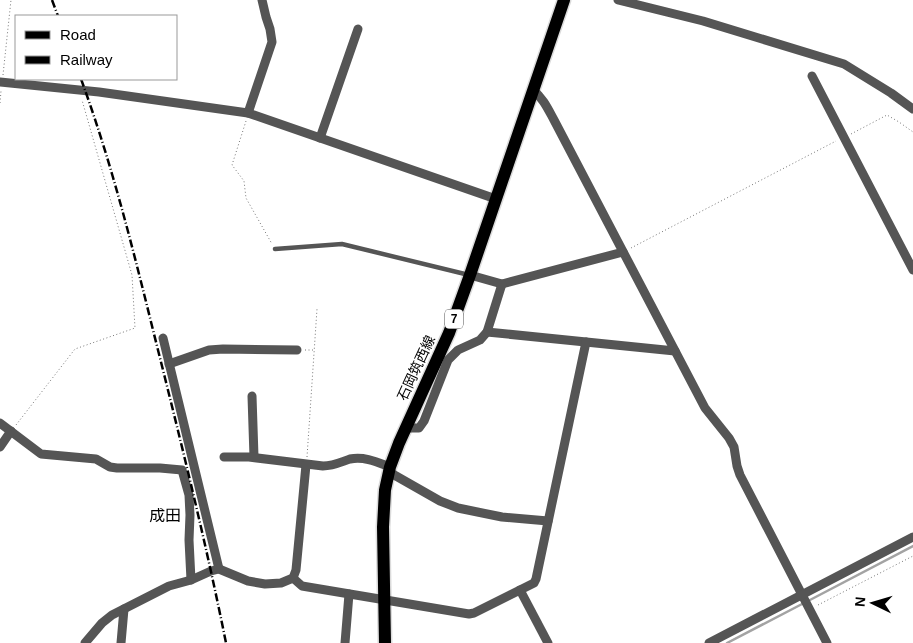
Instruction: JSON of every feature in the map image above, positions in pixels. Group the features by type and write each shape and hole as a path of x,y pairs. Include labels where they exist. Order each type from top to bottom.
{"main road":[{"name":"石岡筑西線","path":"385,643 384,508 389,470 405,428 449,333 564,0"}],"street":[{"path":"248,113 272,42 262,0"},
{"path":"618,0 703,21 844,64 892,93 913,109"},
{"path":"320,138 358,29"},
{"path":"812,76 913,270"},
{"path":"1,82 80,90 248,113 496,199"},
{"path":"533,90 543,101 554,120 704,408 726,434 734,447 740,475 827,643"},
{"path":"470,275 502,284 623,252"},
{"path":"405,428 419,428 424,421 448,360 458,350 480,340 487,332 502,284"},
{"path":"487,332 675,351"},
{"path":"163,338 219,569"},
{"path":"293,578 302,586 469,614 474,614 534,583 586,342"},
{"path":"169,364 209,350 297,350"},
{"path":"252,396 254,457"},
{"path":"0,423 41,454 96,459 110,467 117,468 182,470 189,495 191,580"},
{"path":"0,447 11,431"},
{"path":"224,457 254,457 306,465 331,466 364,458 389,470 440,501 458,508 502,517 548,521"},
{"path":"85,643 102,623 112,615 169,586 191,580 211,571 219,569 248,581 265,584 281,583 293,578 296,570 306,465"},
{"path":"709,643 805,602 913,537"},
{"path":"520,590 548,643"},
{"path":"345,643 349,594"},
{"path":"121,643 124,609"}],"lane":[{"path":"275,249 342,244 470,275"}],"path":[{"path":"0,103 11,0"},
{"path":"11,431 75,349 135,328 132,275 80,90"},
{"path":"248,113 232,165 244,181 246,198 275,249"},
{"path":"623,252 887,115 913,132"},
{"path":"306,465 316,309"},
{"path":"805,602 913,556"}],"waterway":[{"path":"808,601 913,546"},
{"path":"727,643 804,603"}],"railway":[{"path":"52,0 58,15"},
{"path":"81,80 111,172 137,266 191,486 226,643"}],"district":[{"name":"成田","path":"165,515"}]}
